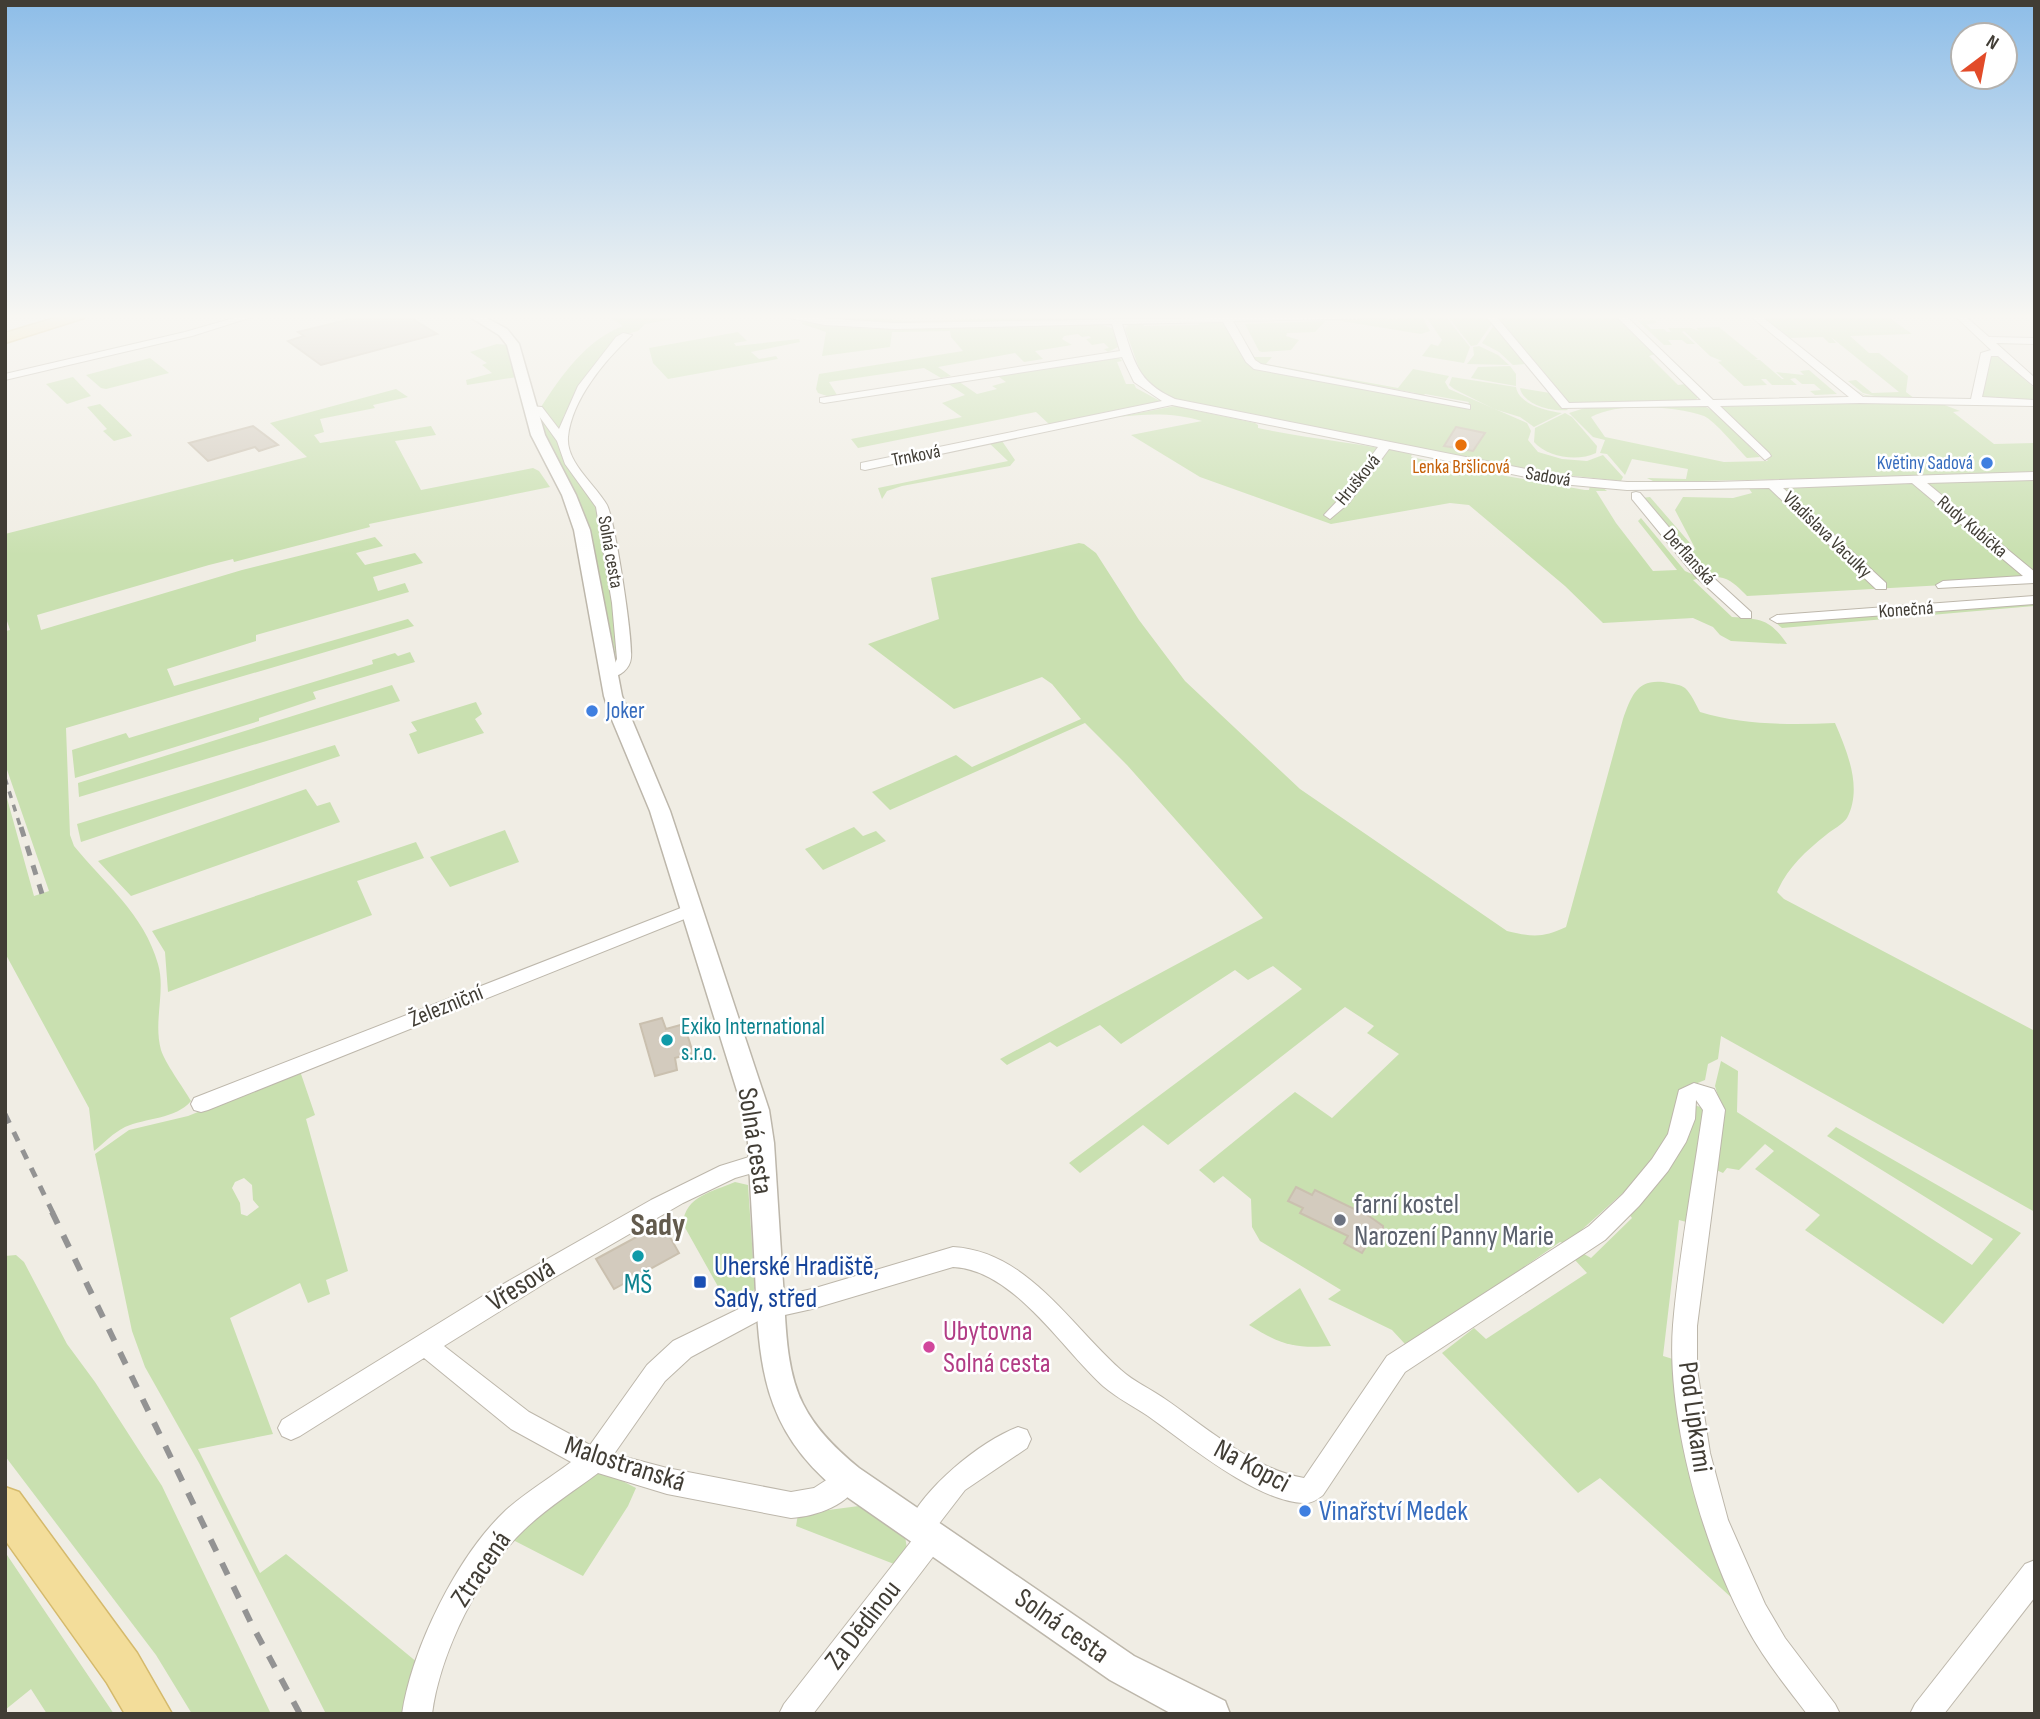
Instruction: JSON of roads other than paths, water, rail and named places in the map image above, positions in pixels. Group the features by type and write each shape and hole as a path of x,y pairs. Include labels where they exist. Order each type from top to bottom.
{"main road":[{"path":"5,1506 106,1646 150,1714"}],"street":[{"name":"Solná cesta","path":"527,395 546,454 569,495 582,530 620,715 660,811 756,1110 776,1364 788,1405 816,1450 848,1479 1122,1668 1212,1714"},
{"path":"562,440 566,416 578,395"},
{"path":"824,400 855,395"},
{"name":"Sadová","path":"1158,395 1172,402 1385,446 1587,483 1643,486 1772,484 2035,476"},
{"path":"1405,395 1466,407"},
{"path":"1557,395 1566,406 1860,400 2035,403"},
{"path":"1702,395 1765,456"},
{"path":"1854,395 1860,400"},
{"path":"1977,395 1981,402"},
{"name":"Trnková","path":"865,466 1172,402"},
{"name":"Solná cesta","path":"531,409 542,411 562,440 571,464 595,495 603,511 624,650 623,664 610,674"},
{"name":"Hrušková","path":"1330,515 1345,500 1385,446"},
{"name":"Rudy Kubíčka","path":"1913,478 2035,579 1943,585"},
{"name":"Vladislava Vaculky","path":"1772,484 1881,586"},
{"name":"Derflanská","path":"1636,496 1700,573 1746,615"},
{"name":"Konečná","path":"1777,619 2035,600"},
{"name":"Železniční","path":"201,1104 691,910"},
{"name":"Na Kopci","path":"771,1308 812,1299 953,1257 976,1258 1027,1292 1113,1379 1234,1459 1280,1483 1307,1491 1314,1486 1396,1364 1597,1233 1631,1200 1667,1155 1681,1129 1688,1094 1694,1091 1704,1093"},
{"name":"Pod Lipkami","path":"1704,1093 1711,1100 1714,1110 1685,1326 1685,1369 1697,1453 1715,1521 1755,1614 1782,1659 1825,1714"},
{"name":"Vřesová","path":"291,1428 541,1272 654,1210 744,1165 762,1162"},
{"name":"Ztracená","path":"417,1714 421,1687 440,1635 473,1572 515,1520 595,1460 656,1373 682,1349 753,1312 771,1308"},
{"name":"Malostranská","path":"425,1345 510,1414 553,1441 595,1460 692,1487 790,1505 825,1497 839,1490 848,1479"},
{"path":"925,1532 956,1481 1018,1439"},
{"name":"Za Dědinou","path":"794,1714 925,1532"},
{"path":"1926,1714 2035,1574"}],"railway":[{"path":"5,778 21,829"},
{"path":"21,827 42,894"},
{"path":"5,1114 53,1213"},
{"path":"52,1212 252,1625 300,1714"}],"place":[{"name":"Lenka Bršlicová","path":"1461,445"},
{"name":"Květiny Sadová","path":"1987,463"},
{"name":"Joker","path":"592,711"},
{"name":"Exiko International s.r.o.","path":"667,1040"},
{"name":"farní kostel Narození Panny Marie","path":"1340,1220"},
{"name":"MŠ","path":"638,1256"},
{"name":"Uherské Hradiště, Sady, střed","path":"700,1282"},
{"name":"Ubytovna Solná cesta","path":"929,1347"},
{"name":"Vinařství Medek","path":"1305,1511"}],"district":[{"name":"Sady","path":"658,1225"}]}
